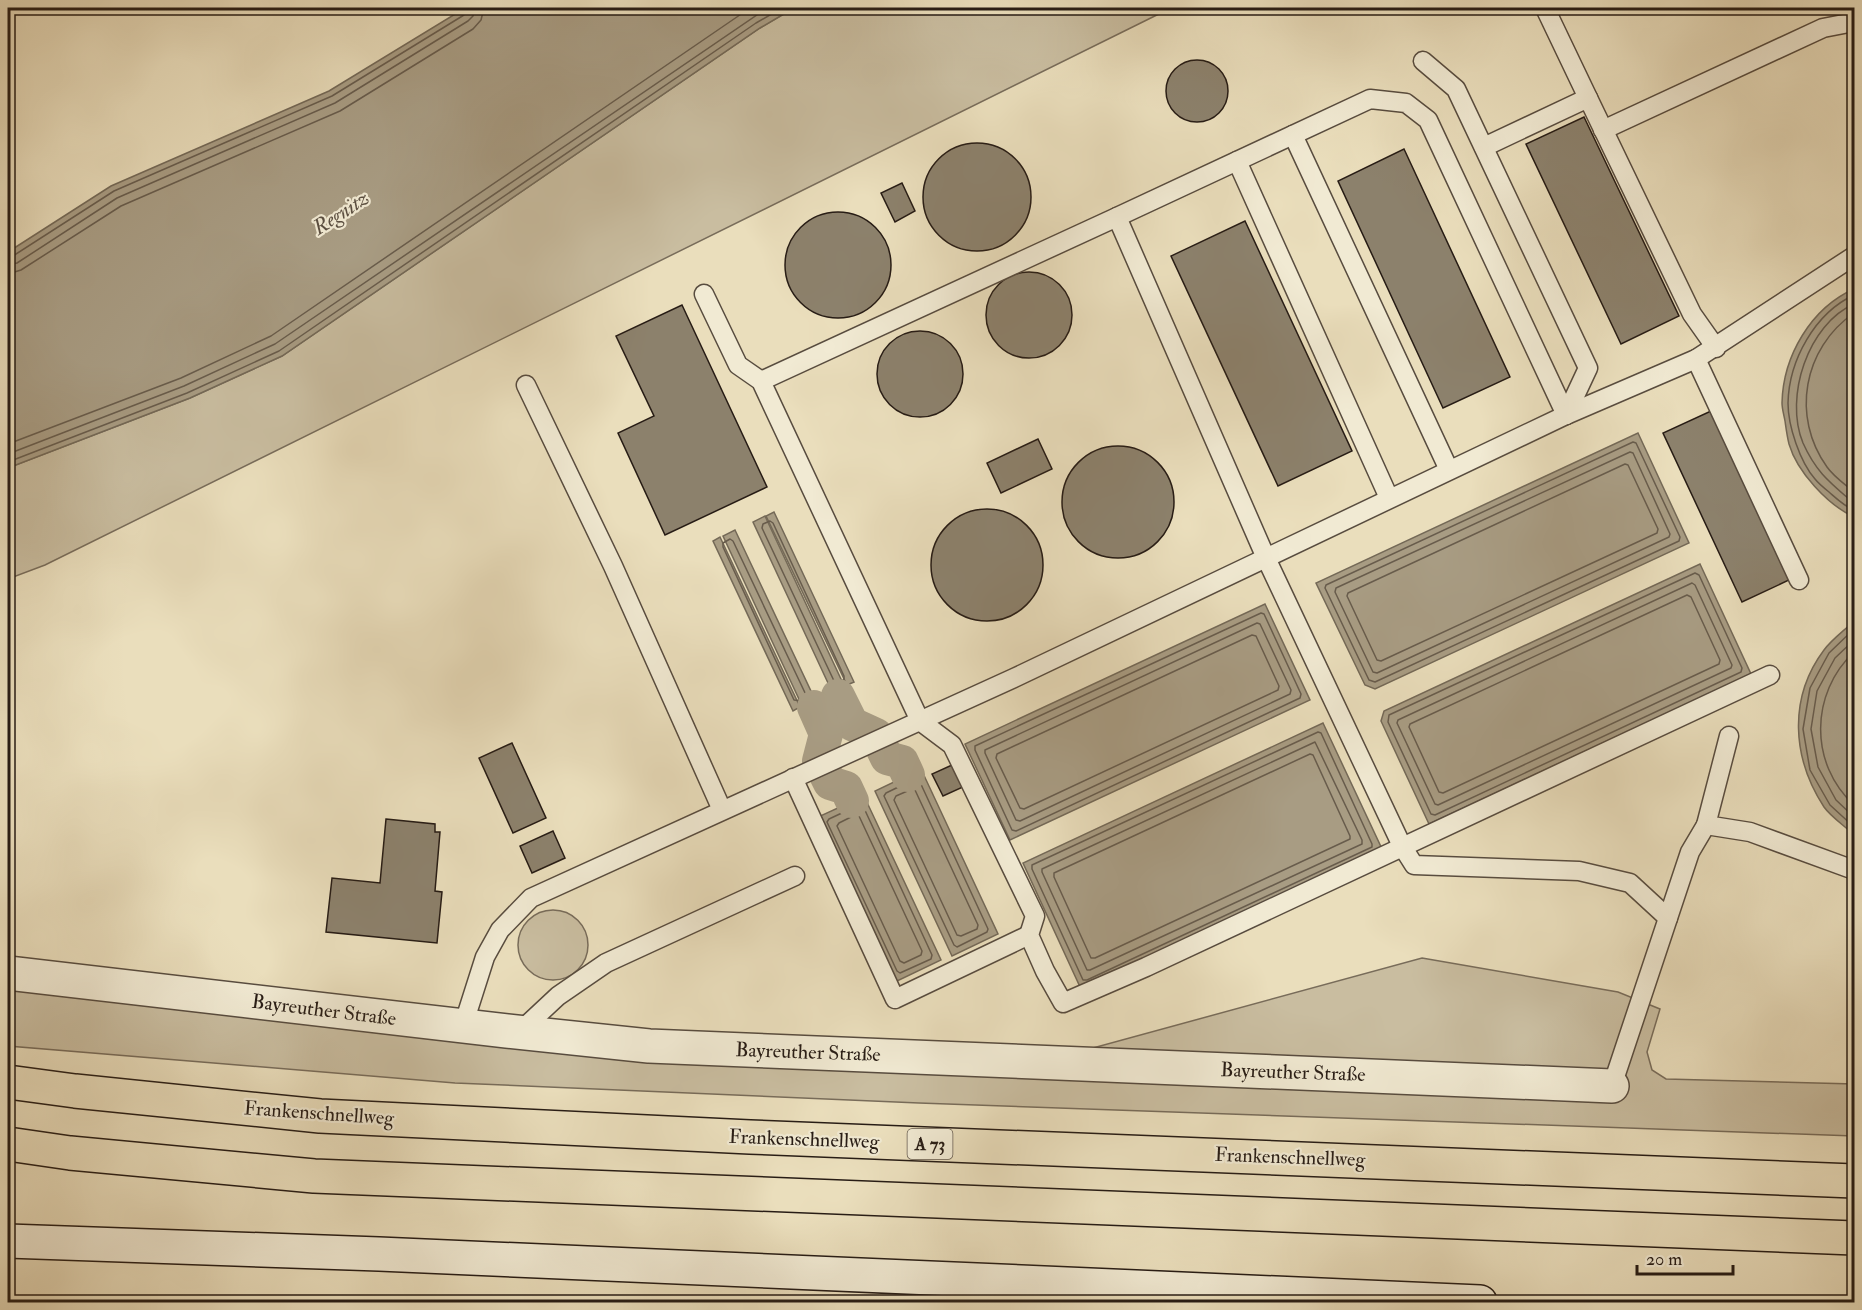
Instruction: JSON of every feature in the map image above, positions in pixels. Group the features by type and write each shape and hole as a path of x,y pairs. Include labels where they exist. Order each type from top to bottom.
{"highway":[{"name":"Frankenschnellweg","path":"8,1082 320,1116 750,1137 1854,1181"},
{"path":"8,1144 70,1153 314,1176 1854,1238"}],"street":[{"name":"Bayreuther Straße","path":"8,973 649,1046 1612,1086"},
{"path":"8,1241 367,1254 1480,1302"}],"lane":[{"path":"1545,8 1692,314 1716,348"},
{"path":"1603,130 1824,28 1854,22"},
{"path":"1423,61 1456,89 1588,368 1566,415"},
{"path":"1484,147 1588,98"},
{"path":"761,381 1370,99 1406,103 1428,120 1566,415"},
{"path":"1293,135 1449,470"},
{"path":"1237,161 1389,498"},
{"path":"1117,217 1266,558 1402,846 1414,865 1579,871 1630,883 1668,918"},
{"path":"463,1026 468,1005 490,948 500,930 531,898 920,721 1566,415 1696,359 1854,256"},
{"path":"704,294 738,366 761,381 920,721 952,745 1035,916 1029,935 1063,1003 1146,967 1770,675"},
{"path":"1696,359 1799,580"},
{"path":"526,386 613,567 722,810"},
{"path":"1612,1086 1690,852 1706,825 1729,736"},
{"path":"793,778 896,999 1029,935"},
{"path":"1706,825 1750,832 1854,870"},
{"path":"524,1033 528,1024 558,996 606,963 795,876"}],"shaded area":[{"path":"794,8 1171,8 45,565 8,579 8,468 190,398 282,356 760,28"},
{"path":"560,910 573,916 582,925 586,931 588,945 586,959 578,970 567,978 546,980 528,970 520,959 518,938 528,920 539,912"},
{"path":"1422,958 1618,992 1660,1009 1647,1052 1652,1070 1666,1079 1854,1084 1854,1136 919,1103 455,1083 8,1046 8,962 604,1031 1060,1057"}],"water":[{"name":"Regnitz","path":"465,8 794,8 760,28 282,356 190,398 8,468 8,252 111,186 329,91"},
{"path":"1854,289 1854,517 1824,496 1799,466 1789,444 1782,403 1788,368 1802,336 1825,308"},
{"path":"1638,433 1689,543 1375,689 1365,685 1316,583"},
{"path":"774,512 854,682 847,685 766,516"},
{"path":"765,516 847,692 835,698 753,522"},
{"path":"735,530 818,706 805,712 723,536"},
{"path":"720,537 800,707 793,711 713,541"},
{"path":"1700,564 1751,674 1429,824 1381,721 1384,711"},
{"path":"1265,604 1310,700 1010,840 965,744"},
{"path":"1854,621 1854,835 1827,811 1813,788 1805,769 1798,728 1804,688 1812,669 1827,646"},
{"path":"1323,723 1382,849 1081,989 1023,863"},
{"path":"921,769 998,934 952,956 875,791"},
{"path":"864,796 941,960 895,982 818,817"}],"building":[{"path":"1197,60 1209,62 1219,69 1226,79 1228,91 1226,103 1219,113 1209,120 1197,122 1185,120 1175,113 1168,103 1166,91 1168,79 1175,69 1185,62"},
{"path":"1584,117 1679,316 1621,344 1526,144"},
{"path":"977,143 998,147 1015,159 1027,176 1031,197 1027,218 1015,235 998,247 977,251 956,247 939,235 927,218 923,197 927,176 939,159 956,147"},
{"path":"1404,149 1510,377 1443,408 1338,181"},
{"path":"902,183 915,211 895,222 881,193"},
{"path":"838,212 858,216 875,228 887,245 891,265 887,285 875,302 858,314 838,318 818,314 801,302 789,285 785,265 789,245 801,228 818,216"},
{"path":"1245,221 1352,451 1278,486 1171,256"},
{"path":"1029,272 1053,279 1065,291 1072,315 1065,339 1053,351 1029,358 1005,351 993,339 986,315 993,291 1005,279"},
{"path":"682,305 767,487 665,535 618,433 654,416 616,336"},
{"path":"920,331 944,338 956,350 963,374 956,398 944,410 920,417 896,410 884,398 877,374 884,350 896,338"},
{"path":"1711,411 1789,580 1742,602 1663,433"},
{"path":"1038,439 1052,469 1001,493 987,463"},
{"path":"1118,446 1139,451 1157,463 1169,481 1174,502 1169,523 1157,541 1139,553 1118,558 1097,553 1079,541 1067,523 1062,502 1067,481 1079,463 1097,451"},
{"path":"987,509 1008,514 1026,526 1038,544 1043,565 1038,586 1026,604 1008,616 987,621 966,616 948,604 936,586 931,565 936,544 948,526 966,514"},
{"path":"512,743 546,818 513,833 479,758"},
{"path":"952,765 963,787 943,796 932,774"},
{"path":"386,819 435,824 435,832 440,832 435,891 442,892 437,943 326,932 332,878 380,883"},
{"path":"553,831 565,858 532,873 520,846"}],"waterway":[{"path":"838,696 852,724 876,735 887,758 902,762 908,775"},
{"path":"814,707 826,734 819,761 830,783 846,788 852,801"}]}
